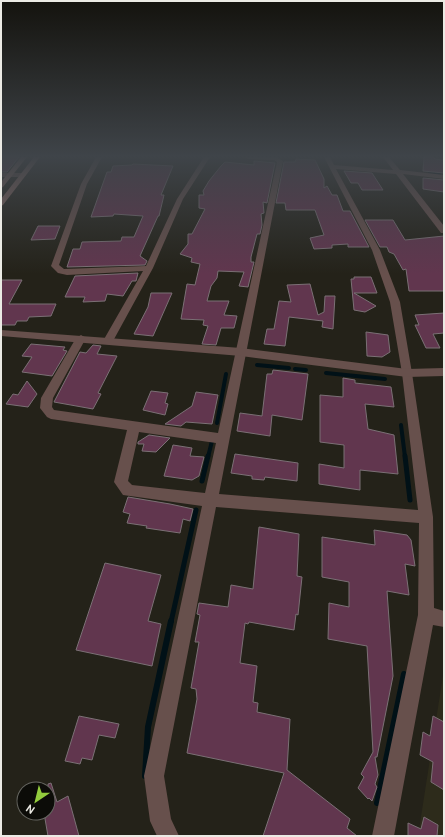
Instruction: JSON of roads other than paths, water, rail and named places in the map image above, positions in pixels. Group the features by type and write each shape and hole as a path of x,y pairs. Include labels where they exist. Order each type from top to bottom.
{"street":[{"path":"80,196 55,266 61,271 67,272 149,268"},
{"path":"108,341 149,268 182,196"},
{"path":"168,836 161,821 154,776 273,196"},
{"path":"347,196 386,274 395,302 407,373 426,517 426,615 383,836"},
{"path":"416,196 444,231"},
{"path":"1,333 81,338 240,352 407,373 444,372"},
{"path":"81,338 47,398 46,408 51,414 58,417 223,439"},
{"path":"134,427 121,482 128,490 183,498 210,498 426,517"},
{"path":"426,615 444,619"}],"waterway":[{"path":"257,365 289,368"},
{"path":"295,369 306,370"},
{"path":"326,373 385,379"},
{"path":"217,423 226,374"},
{"path":"401,425 405,457"},
{"path":"208,457 212,441"},
{"path":"202,481 208,456"},
{"path":"405,456 410,500"},
{"path":"171,622 196,510"},
{"path":"145,776 148,727 171,621"},
{"path":"377,803 404,674"}]}
